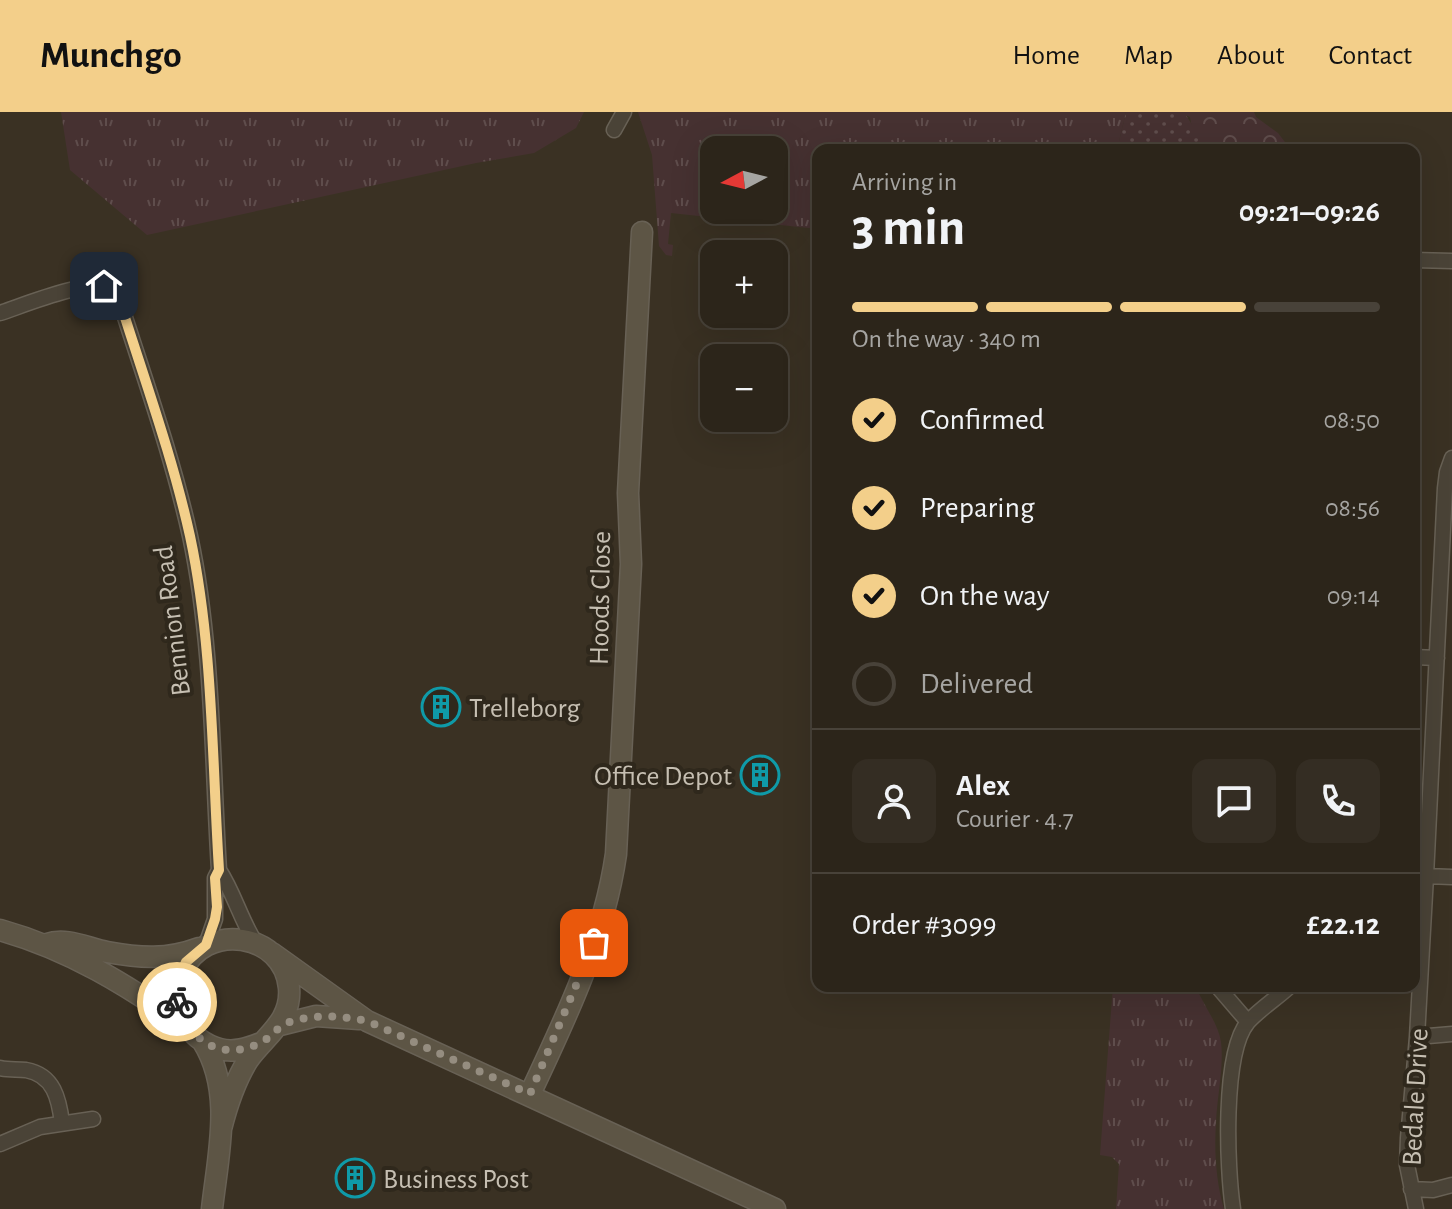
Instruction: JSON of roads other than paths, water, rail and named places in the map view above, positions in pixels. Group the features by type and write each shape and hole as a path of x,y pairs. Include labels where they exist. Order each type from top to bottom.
{"street":[{"path":"614,130 624,112"},
{"name":"Hoods Close","path":"530,1094 601,927 611,892 616,854 631,564 628,493 642,232"},
{"path":"1420,260 1452,261"},
{"name":"Bennion Road","path":"0,313 68,291 104,286 115,293 122,308 166,447 190,537 205,647 219,870 234,896 239,916 264,948"},
{"name":"Bedale Drive","path":"1420,983 1445,488 1452,458"},
{"path":"1420,657 1437,658"},
{"name":"Bennion Road","path":"204,946 215,919 215,878 219,870"},
{"path":"1426,876 1452,877"},
{"path":"0,930 47,944 54,951 117,980 196,1036 222,1049 243,1050 261,1043"},
{"path":"47,944 56,940 107,952 158,959 221,939 240,938 264,948 367,1021 775,1209"},
{"path":"204,946 186,962 178,980 177,1002 216,1068 221,1095 221,1129 212,1209"},
{"path":"221,1129 239,1079 261,1043 280,1025 288,1007 289,988 283,969 264,948"},
{"path":"1222,992 1248,1022"},
{"path":"1233,1209 1227,1172 1234,1057 1248,1022 1283,992"},
{"name":"Bedale Drive","path":"1416,1209 1407,1165 1420,992"},
{"path":"280,1025 319,1016 367,1021"},
{"path":"1417,1037 1452,1034"},
{"path":"0,1068 26,1070 48,1081 59,1100 62,1123"},
{"path":"0,1144 40,1127 93,1119"},
{"path":"1411,1189 1433,1190 1452,1185"}],"place":[{"name":"Trelleborg","path":"441,707"},
{"name":"Office Depot","path":"760,775"},
{"name":"Business Post","path":"355,1178"}]}
